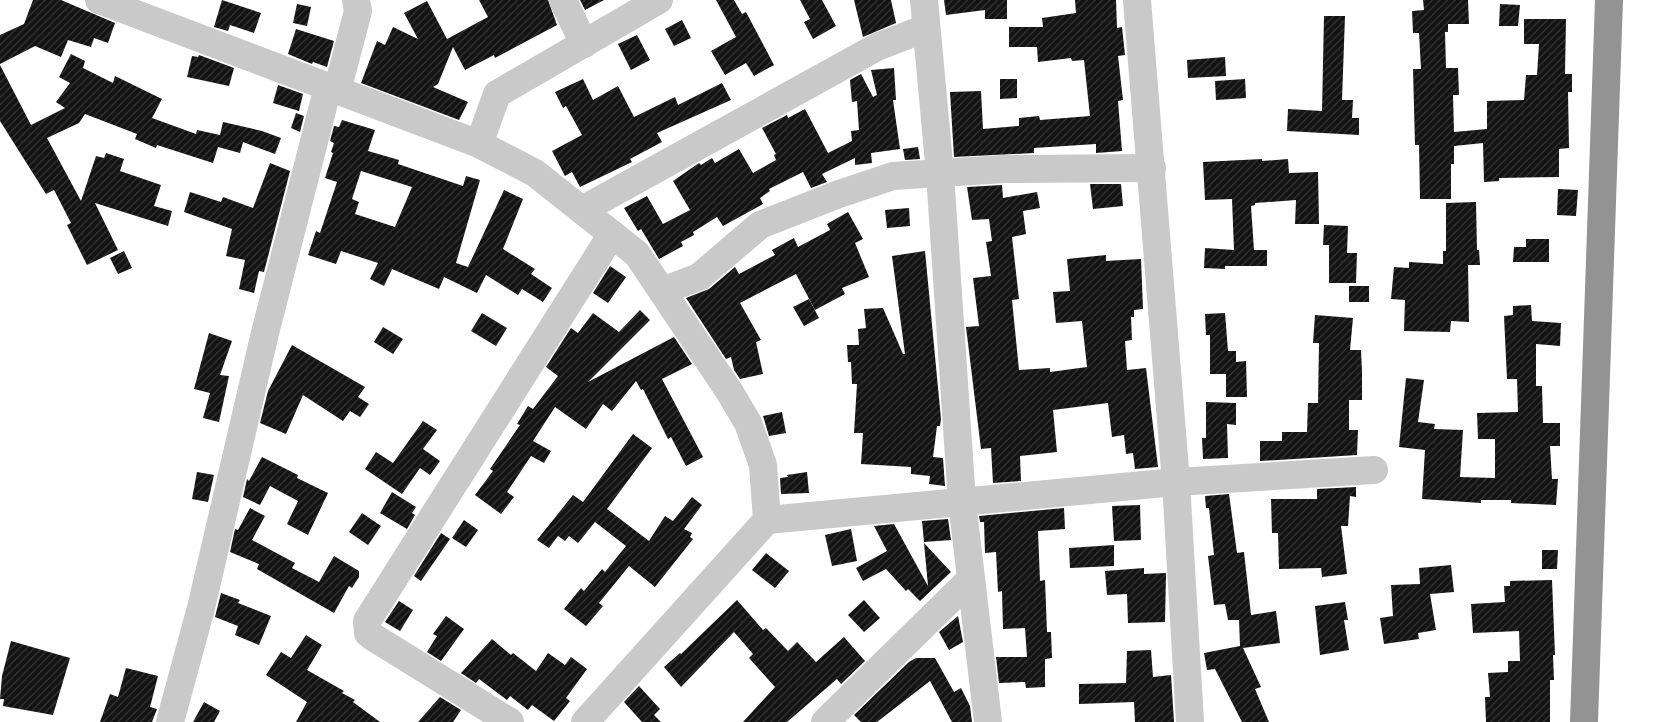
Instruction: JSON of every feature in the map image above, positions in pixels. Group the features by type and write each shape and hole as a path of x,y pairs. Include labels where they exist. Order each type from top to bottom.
{"highway":[{"path":"1584,722 1609,0"}],"street":[{"path":"99,0 479,144 535,173 637,254 662,291 748,423 763,465 767,520"},
{"path":"170,722 201,608 265,333 332,89 358,11 356,0"},
{"path":"563,0 584,44"},
{"path":"479,144 497,94 659,0"},
{"path":"924,0 940,174 962,502 988,722"},
{"path":"1137,0 1176,482 1190,722"},
{"path":"582,210 877,47 926,28"},
{"path":"662,291 700,277 760,225 839,194 893,176 1005,169 1152,168"},
{"path":"510,722 373,638 368,633 367,621 612,234"},
{"path":"585,722 767,520 1176,482 1374,470"},
{"path":"824,722 970,580"}],"building":[{"path":"33,0 61,0 115,23 108,43 94,38 91,47 68,40 61,57 35,46 0,64 0,35 24,24"},
{"path":"222,0 261,13 254,33 230,25 228,31 214,27"},
{"path":"479,0 548,0 557,25 495,58 494,55 465,70 453,47 438,84 433,87 468,102 459,120 361,83 377,41 385,45 393,27 418,39 404,13 427,1 447,39 488,17"},
{"path":"580,0 604,0 585,10"},
{"path":"716,0 734,0 742,14 746,12 774,65 754,76 746,63 725,75 711,51 736,37"},
{"path":"800,0 822,0 836,26 813,39 804,22 810,19"},
{"path":"854,0 891,0 896,23 863,37"},
{"path":"944,0 1007,0 1007,19 985,19 985,10 946,15"},
{"path":"1075,0 1116,0 1117,28 1122,27 1125,55 1118,56 1123,100 1118,101 1122,151 1096,153 1096,144 1034,148 1034,153 954,157 950,92 981,91 983,129 1019,126 1019,118 1039,116 1040,120 1090,116 1084,60 1072,61 1071,58 1038,62 1037,47 1009,47 1009,27 1043,27 1042,18 1076,13"},
{"path":"1423,0 1468,0 1469,24 1448,24 1448,32 1445,32 1446,68 1458,68 1459,95 1453,95 1454,132 1487,129 1487,101 1524,100 1526,75 1537,75 1539,44 1524,44 1524,19 1566,19 1565,74 1572,74 1572,92 1568,92 1569,148 1559,149 1559,177 1499,178 1499,181 1484,182 1483,143 1454,146 1454,164 1451,164 1451,199 1420,199 1419,145 1415,145 1413,69 1421,69 1419,33 1413,33 1412,11 1424,10"},
{"path":"297,4 311,7 307,26 293,23"},
{"path":"1500,4 1520,5 1518,26 1499,26"},
{"path":"1324,16 1345,16 1342,100 1353,100 1352,118 1359,118 1359,135 1287,131 1288,109 1322,111"},
{"path":"682,20 691,38 674,46 665,29"},
{"path":"296,29 334,41 327,67 313,62 312,64 288,54"},
{"path":"637,35 650,60 631,70 618,44"},
{"path":"71,54 85,61 83,68 113,83 115,76 162,99 152,118 196,134 197,130 220,135 223,122 262,131 281,138 275,154 243,142 240,153 218,147 213,163 157,145 156,148 135,139 137,134 85,114 79,123 47,138 81,201 96,156 104,158 106,153 124,159 120,171 161,185 154,206 172,211 168,226 95,203 118,250 87,265 67,225 71,223 54,190 46,194 0,121 0,65 31,125 65,108 56,102 70,83 59,77"},
{"path":"199,55 234,68 229,86 187,77 192,56 198,57"},
{"path":"1225,57 1226,76 1188,78 1187,60"},
{"path":"894,68 896,100 893,100 900,149 871,153 872,163 855,165 855,158 822,174 827,182 811,188 803,172 769,189 770,191 760,198 763,204 723,226 717,217 693,232 694,235 681,242 683,246 659,259 641,229 638,231 624,208 647,196 663,224 690,210 673,181 699,163 701,165 712,158 715,163 739,149 753,173 776,160 774,155 776,154 762,128 787,115 788,118 805,109 828,153 852,141 851,131 859,130 857,101 852,102 850,80 861,74 873,97 877,95 871,70"},
{"path":"583,79 593,100 618,86 634,117 675,97 678,105 722,83 731,100 657,133 662,142 630,159 632,162 580,187 572,172 565,176 552,151 582,135 566,106 563,108 555,92"},
{"path":"1000,79 1017,79 1017,98 1000,99"},
{"path":"1245,79 1246,98 1216,100 1215,81"},
{"path":"278,85 303,94 299,111 273,103"},
{"path":"296,113 304,116 300,132 291,128"},
{"path":"342,120 375,130 368,151 399,160 398,164 463,186 466,176 480,180 456,263 468,267 504,190 523,199 503,249 535,269 531,274 552,288 543,302 522,289 518,295 486,275 477,293 444,277 439,289 392,269 384,286 370,279 378,263 341,251 336,264 308,255 316,231 320,233 337,182 325,178 333,153 331,152 334,143 330,141 334,126 339,127","holes":["361,171 412,187 395,227 355,214 359,202 352,199"]},
{"path":"918,147 920,159 905,160 903,149"},
{"path":"1262,159 1262,161 1288,159 1289,173 1318,172 1319,224 1295,224 1296,200 1255,203 1255,205 1251,206 1254,250 1267,250 1267,266 1225,266 1225,269 1204,268 1205,248 1234,250 1232,199 1205,200 1203,162"},
{"path":"270,163 290,171 264,272 259,271 254,293 239,289 245,260 226,256 232,229 184,212 190,192 221,202 223,197 253,208"},
{"path":"1090,184 1121,184 1123,206 1093,209"},
{"path":"1002,185 1003,198 1037,192 1040,208 1023,211 1026,234 1012,237 1019,299 1012,300 1019,370 1050,368 1050,372 1087,367 1082,321 1056,323 1053,292 1070,291 1067,259 1106,255 1106,261 1141,259 1143,309 1134,310 1134,317 1131,317 1132,340 1125,341 1127,370 1146,368 1158,467 1135,469 1133,453 1126,454 1124,435 1112,437 1108,403 1053,410 1057,452 1020,456 1021,481 993,483 991,448 981,449 966,327 979,326 973,278 991,276 986,242 992,241 989,219 972,220 967,187"},
{"path":"1558,189 1578,190 1576,216 1557,215"},
{"path":"1476,202 1477,250 1479,250 1480,265 1468,265 1469,322 1451,321 1450,332 1404,331 1405,300 1391,299 1394,267 1409,268 1409,262 1443,264 1443,251 1446,251 1446,203"},
{"path":"909,208 910,226 887,228 885,210"},
{"path":"848,212 863,239 855,243 869,277 842,288 845,294 815,310 796,274 740,303 761,340 756,342 763,374 740,379 734,370 731,357 726,359 686,298 709,289 735,267 739,274 775,255 772,250 794,238 798,247 830,230 827,224"},
{"path":"1324,225 1348,226 1347,253 1357,253 1356,283 1329,283 1329,245 1323,245"},
{"path":"1526,239 1549,239 1549,262 1513,262 1514,247 1526,247"},
{"path":"124,251 132,268 118,274 110,258"},
{"path":"925,251 941,419 940,426 937,426 933,457 943,458 945,486 929,484 930,476 911,474 911,467 861,464 863,433 854,433 857,384 852,384 851,362 848,362 847,345 859,345 858,329 866,328 864,309 883,308 903,354 905,354 892,256"},
{"path":"610,266 626,277 608,303 593,293"},
{"path":"1349,286 1369,286 1369,302 1349,302"},
{"path":"809,299 819,318 804,326 793,307"},
{"path":"1531,305 1532,321 1561,323 1560,346 1536,344 1536,386 1542,386 1543,423 1560,423 1560,446 1550,446 1552,479 1558,479 1556,505 1511,503 1511,500 1481,500 1481,503 1422,499 1425,450 1399,447 1406,378 1424,380 1418,422 1435,424 1434,429 1463,430 1460,477 1495,478 1495,439 1478,439 1477,413 1518,412 1517,379 1507,379 1504,316 1513,315 1513,306"},
{"path":"640,310 650,320 588,382 674,337 692,364 662,379 703,457 686,466 671,437 668,439 643,389 641,390 636,381 612,411 603,404 586,429 555,407 533,441 551,451 544,463 531,456 507,492 514,497 501,514 475,495 493,471 490,469 520,425 517,424 528,406 533,409 558,376 546,367 571,328 578,333 593,313 619,332"},
{"path":"482,313 507,328 496,346 471,331"},
{"path":"1225,313 1228,351 1236,351 1236,362 1246,361 1247,397 1226,397 1226,374 1210,374 1210,335 1206,335 1205,314"},
{"path":"1315,315 1353,318 1350,350 1361,350 1362,371 1362,400 1349,400 1349,430 1358,430 1357,455 1260,461 1260,441 1282,441 1282,432 1307,432 1308,403 1318,403 1319,343 1313,343"},
{"path":"383,327 403,339 393,354 374,342"},
{"path":"209,333 232,341 220,375 229,376 219,422 203,418 210,393 194,389"},
{"path":"292,345 365,387 358,397 369,404 360,417 350,411 343,421 303,395 286,434 260,423 268,391"},
{"path":"1206,402 1236,403 1236,425 1227,424 1228,458 1203,459 1202,438 1206,438"},
{"path":"782,412 786,433 769,436 763,416"},
{"path":"423,421 437,430 423,449 440,461 430,475 420,468 402,494 365,469 376,452 393,463"},
{"path":"633,434 652,448 607,509 649,541 665,516 673,521 692,497 702,505 684,529 692,533 690,537 693,539 655,587 629,566 599,603 603,606 586,626 564,609 581,588 584,591 602,569 605,572 626,546 595,522 578,543 569,536 565,541 558,536 549,548 537,540 573,495 583,502"},
{"path":"262,457 298,475 297,478 328,493 308,535 287,524 298,501 270,486 260,505 243,497 247,479 249,481"},
{"path":"197,472 214,475 208,502 192,499"},
{"path":"807,472 809,493 781,494 780,478"},
{"path":"1356,487 1356,497 1350,496 1348,526 1341,526 1347,574 1322,577 1321,568 1279,569 1278,533 1272,533 1271,499 1317,499 1317,489"},
{"path":"392,492 416,507 412,513 415,515 407,529 380,513"},
{"path":"1229,494 1237,553 1244,552 1251,615 1276,611 1280,643 1243,648 1261,687 1255,689 1269,722 1242,722 1215,669 1207,670 1204,653 1240,646 1239,620 1228,620 1225,604 1214,605 1208,556 1214,555 1209,508 1206,508 1205,496"},
{"path":"1140,505 1141,540 1114,541 1112,506"},
{"path":"250,508 265,516 252,540 295,563 292,568 319,582 334,556 359,571 359,577 352,588 349,586 334,613 257,569 259,564 230,552 235,529 238,530"},
{"path":"1064,508 1065,529 1038,531 1040,581 1045,580 1047,632 1051,632 1052,658 1045,659 1045,687 1026,688 1025,682 999,683 996,657 1027,657 1025,628 1003,629 1002,591 998,592 996,552 985,553 984,522 980,522 979,516"},
{"path":"362,513 381,526 368,545 349,532"},
{"path":"948,519 951,540 924,542 922,521"},
{"path":"464,520 478,530 466,547 452,538"},
{"path":"894,524 928,586 924,543 951,572 920,601 908,589 906,591 886,569 863,581 856,568 887,551 874,526"},
{"path":"851,529 857,561 832,566 825,535"},
{"path":"441,533 450,539 421,581 414,576"},
{"path":"1114,545 1114,566 1070,568 1069,548"},
{"path":"1542,550 1558,550 1557,569 1542,569"},
{"path":"766,553 789,571 775,588 752,570"},
{"path":"1451,565 1454,592 1430,594 1436,630 1418,633 1419,639 1384,644 1380,618 1393,616 1391,585 1420,584 1419,568"},
{"path":"1144,568 1144,574 1166,573 1165,622 1128,623 1127,594 1107,595 1105,571"},
{"path":"1552,580 1555,655 1553,655 1554,680 1550,680 1550,722 1486,722 1485,697 1490,697 1488,673 1508,672 1508,661 1520,661 1519,631 1473,633 1471,604 1505,602 1504,586 1510,586 1510,581"},
{"path":"221,593 240,600 238,603 271,616 259,645 235,635 238,626 215,617"},
{"path":"737,600 763,630 766,628 788,651 797,642 816,662 844,637 865,661 841,684 837,679 787,722 743,722 775,687 749,658 753,654 734,632 681,687 664,667 681,654"},
{"path":"864,600 880,618 864,632 848,615"},
{"path":"399,601 413,610 400,631 385,622"},
{"path":"1345,602 1348,620 1344,620 1349,650 1320,655 1315,606"},
{"path":"446,616 464,629 441,661 427,652 437,636 433,634"},
{"path":"958,616 963,642 949,650 939,632"},
{"path":"306,635 322,645 307,670 344,691 342,693 355,700 353,702 380,722 296,722 307,702 266,675 281,652 291,658"},
{"path":"492,639 511,655 513,653 536,671 548,653 565,665 571,657 587,669 566,698 570,701 554,721 532,705 528,710 510,696 507,700 479,679 476,683 461,673"},
{"path":"11,641 70,658 53,715 3,706 4,699 0,699 2,676"},
{"path":"1151,650 1153,677 1171,675 1174,722 1135,722 1134,702 1079,704 1079,684 1126,683 1127,651"},
{"path":"916,658 935,658 954,692 961,688 970,706 972,722 952,722 930,681 877,722 861,722 854,715 909,662"},
{"path":"126,668 158,676 150,707 157,709 152,722 100,722 110,694 118,697"},
{"path":"639,686 660,709 654,715 661,722 642,722 624,702"},
{"path":"440,697 461,710 453,722 418,722"},
{"path":"204,702 220,711 214,722 193,722"}]}
